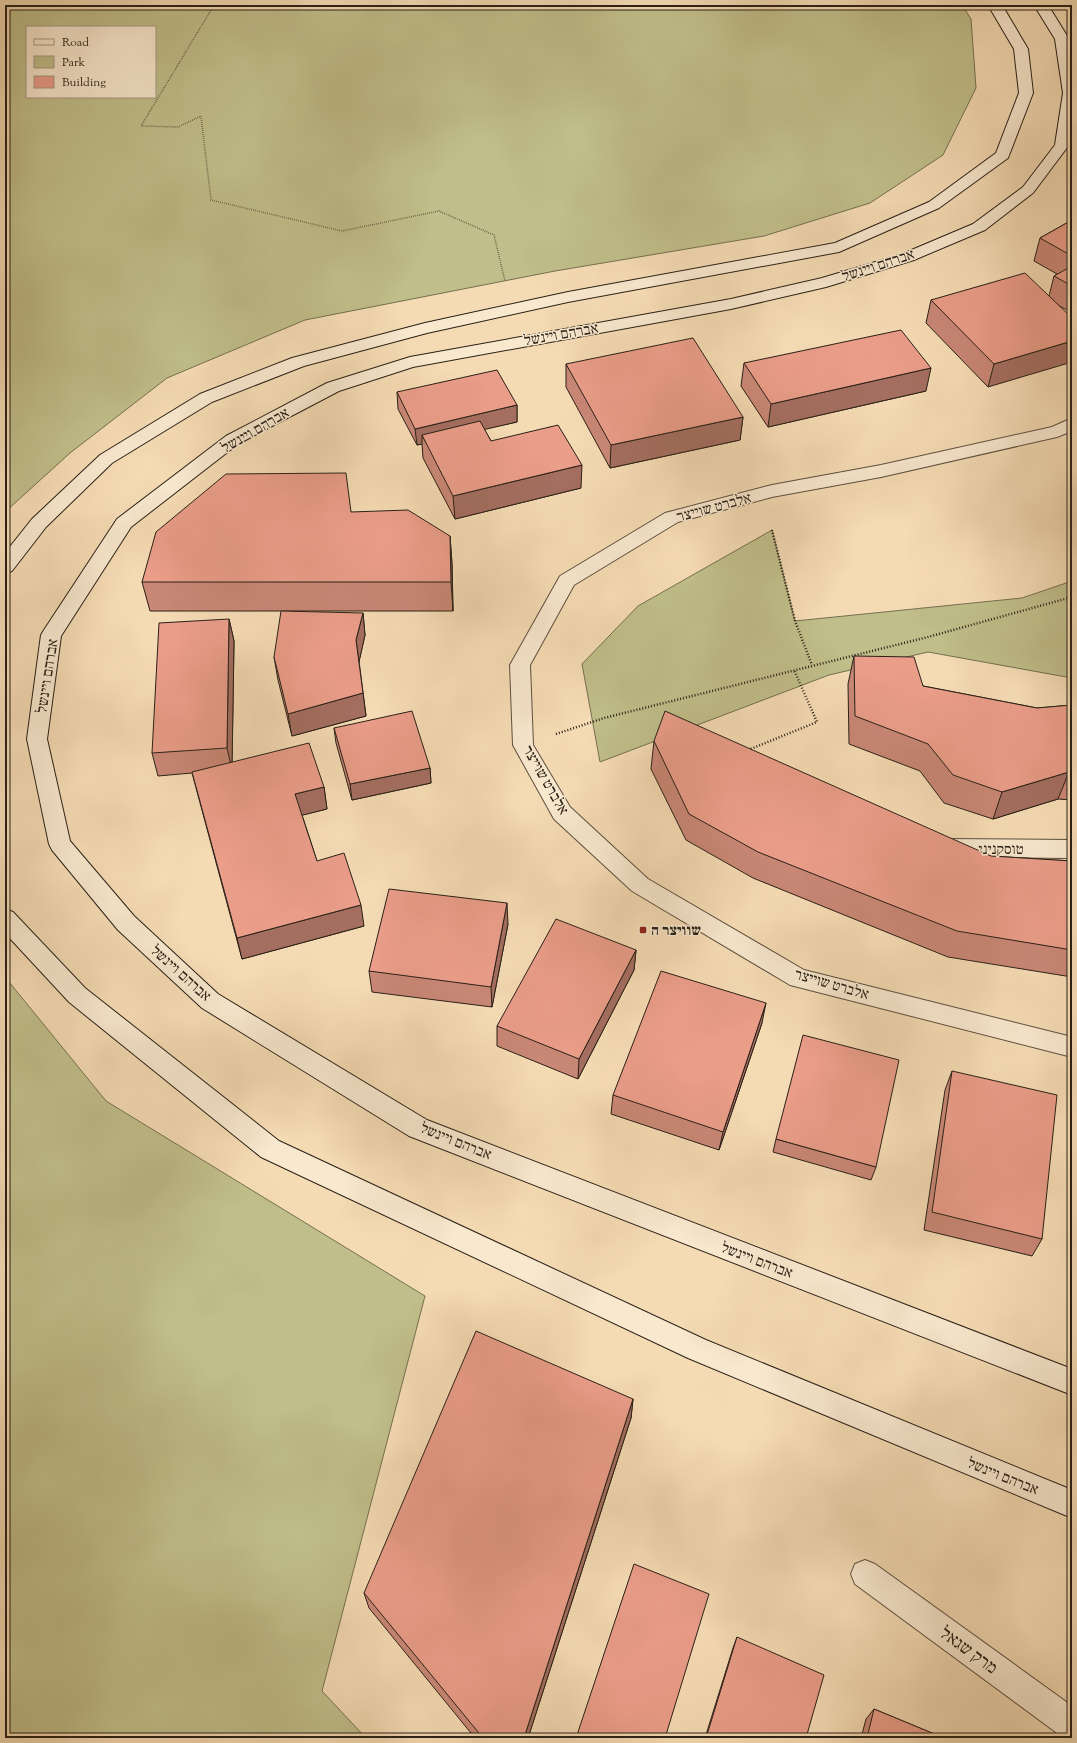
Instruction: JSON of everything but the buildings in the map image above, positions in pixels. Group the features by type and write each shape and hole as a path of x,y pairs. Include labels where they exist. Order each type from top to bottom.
{"main road":[{"name":"אברהם ויינשל","path":"5,566 39,523 106,459 206,398 298,362 425,328 575,295 839,247 934,205 1003,156 1026,93 1021,49 995,5"},
{"name":"אברהם ויינשל","path":"1041,5 1062,39 1070,93 1062,145 1028,190 980,227 908,257 826,282 739,302 410,362 333,387 232,440 124,523 51,635 37,739 60,844 126,923 210,1001 418,1128 1072,1382"},
{"name":"אלברט שוייצר","path":"1072,424 1057,430 881,471 772,491 672,518 567,581 520,665 523,745 562,813 640,885 798,978 1072,1047"},
{"name":"טוסקניני","path":"924,839 946,849 1072,849"},
{"name":"אברהם ויינשל","path":"5,918 77,995 270,1150 697,1349 1072,1504"},
{"name":"מרק שגאל","path":"865,1574 1072,1725"}],"path":[{"path":"214,5 141,126 178,127 201,116 211,200 342,231 439,211 494,235 506,281 486,314"},
{"path":"772,530 795,621 812,665"},
{"path":"523,745 604,718 928,637 1072,597"},
{"path":"742,752 817,722 794,670"}],"green space":[{"path":"5,5 962,5 971,19 976,88 943,155 870,203 764,236 555,271 305,320 167,378 70,453 5,512"},
{"path":"772,530 795,621 1022,598 1072,581 1072,678 928,652 829,675 600,762 582,664 638,606"},
{"path":"5,977 106,1101 425,1296 322,1691 366,1738 5,1738"}],"place":[{"name":"שוויצר ה","path":"643,930"}]}
